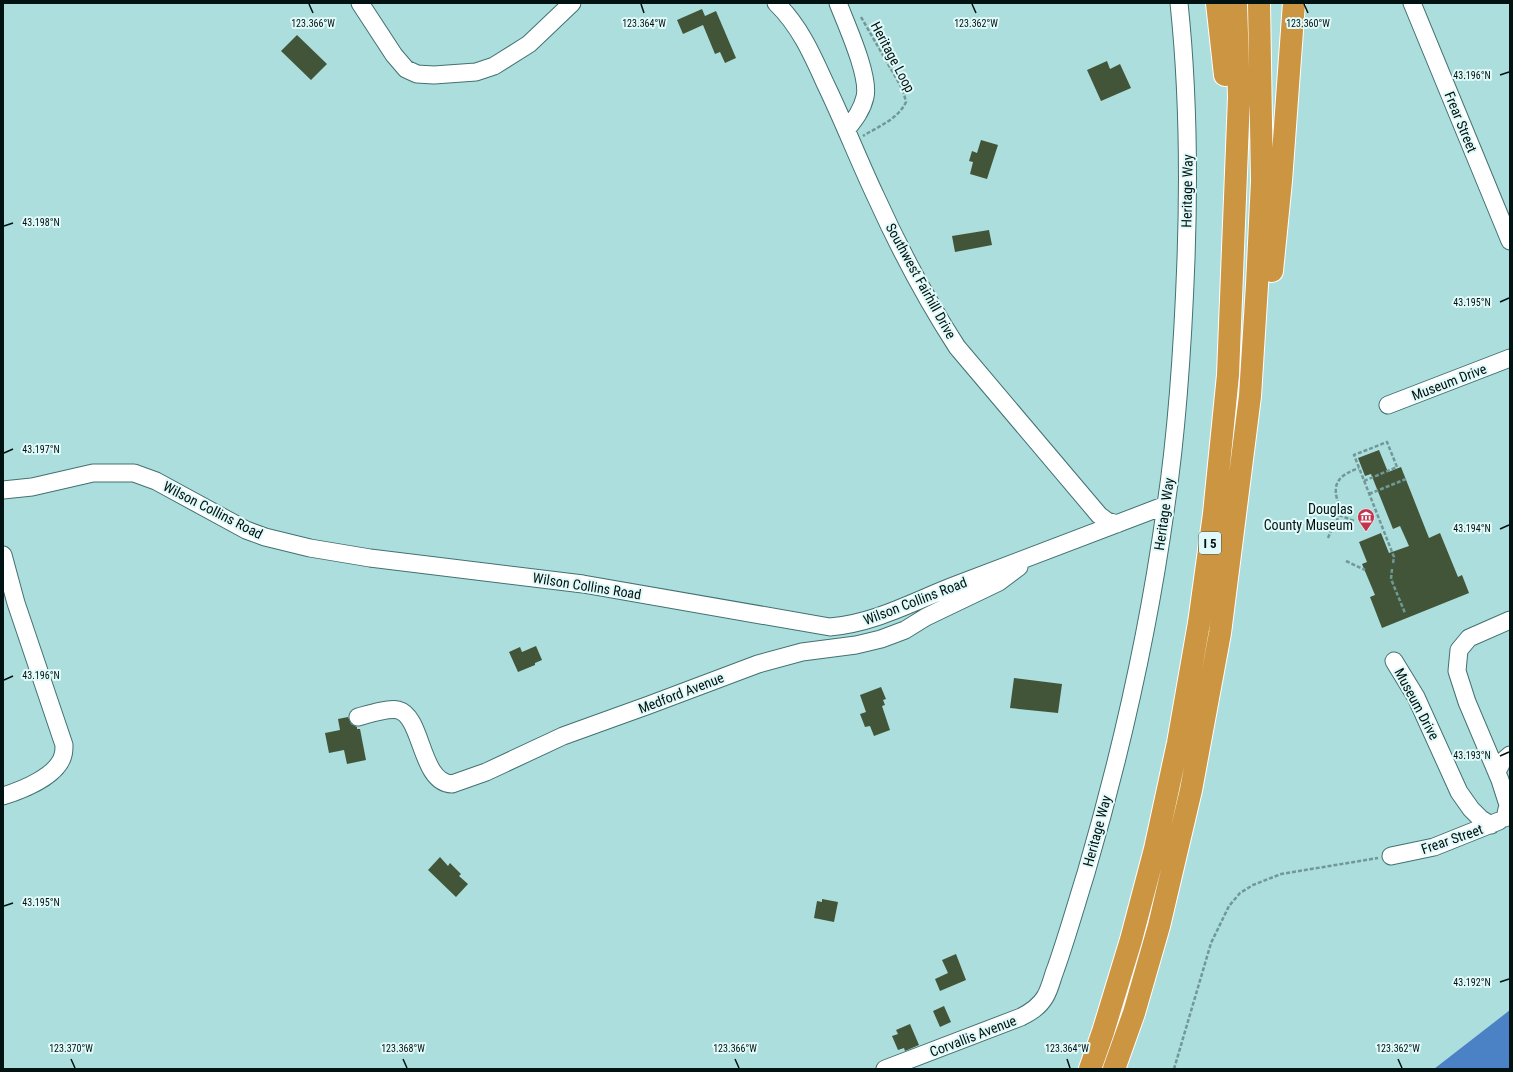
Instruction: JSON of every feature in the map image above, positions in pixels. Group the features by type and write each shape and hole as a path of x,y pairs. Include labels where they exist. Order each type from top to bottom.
{"highway":[{"path":"1218,3 1235,193"},
{"name":"I 5","path":"1090,1069 1131,940 1155,849 1178,743 1199,623 1214,514 1228,374 1239,97 1236,3"},
{"name":"I 5","path":"1114,1069 1134,1013 1159,926 1191,790 1220,633 1250,396 1257,285 1262,181 1259,3"},
{"path":"1250,396 1270,287 1281,181 1294,3"}],"street":[{"path":"360,3 394,55 406,69 417,74 434,75 476,72 494,66 529,44 572,3"},
{"name":"Southwest Fairhill Drive","path":"776,3 794,24 803,38 850,136 906,259 934,311 957,347 1099,515 1117,524"},
{"path":"838,3 865,80 866,96 850,136"},
{"name":"Heritage Way","path":"1037,1008 1046,996 1061,954 1101,817 1133,686 1149,610 1166,505 1181,364 1188,197 1185,62 1179,3"},
{"name":"Frear Street","path":"1412,3 1510,241"},
{"name":"Museum Drive","path":"1388,405 1510,358"},
{"name":"Wilson Collins Road","path":"3,490 32,487 93,473 134,473 156,481 246,530 265,537 310,548 370,558 583,584 830,626 849,625 904,607 954,585 1166,505"},
{"path":"3,555 16,603 64,745 63,755 58,764 42,780 3,796"},
{"name":"Medford Avenue","path":"358,716 397,710 405,713 413,725 422,751 435,774 443,782 452,784 486,772 563,736 649,706 758,664 802,652 856,645 881,639 905,630 926,617 999,582 1033,555"},
{"path":"1502,820 1508,805 1497,772 1467,702 1456,670 1459,650 1469,638 1510,620"},
{"name":"Museum Drive","path":"1394,662 1416,697 1459,792 1471,809 1481,819 1502,820"},
{"path":"1497,772 1502,762 1510,755"},
{"name":"Frear Street","path":"1391,856 1434,848 1502,820"},
{"name":"Corvallis Avenue","path":"885,1069 1021,1017 1037,1008"}],"path":[{"name":"Heritage Loop","path":"850,136 891,120 902,110 906,102 903,90 858,12"},
{"path":"1364,481 1398,467 1387,442 1354,456 1394,557 1393,563"},
{"path":"1328,538 1339,514 1335,493 1336,485 1340,478 1346,473 1359,468"},
{"path":"1369,494 1406,479"},
{"path":"1339,514 1354,521"},
{"path":"1346,561 1365,570"},
{"path":"1392,569 1391,579 1405,613"},
{"path":"1174,1069 1211,943 1229,906 1240,894 1253,885 1281,874 1391,856"}],"water":[{"path":"1510,1010 1510,1069 1434,1069"}],"building":[{"path":"702,9 705,16 716,11 736,58 725,63 720,52 715,54 703,25 683,34 677,20"},
{"path":"297,35 327,64 311,80 281,51"},
{"path":"1107,61 1110,69 1120,64 1131,88 1101,101 1087,70"},
{"path":"981,140 998,145 987,179 970,174 973,162 969,161 972,151 977,153"},
{"path":"989,230 992,245 955,252 952,236"},
{"path":"1379,450 1388,472 1401,467 1429,538 1440,533 1458,577 1462,575 1469,593 1382,628 1370,597 1375,595 1362,564 1367,562 1359,542 1381,533 1389,553 1409,546 1400,526 1393,529 1371,474 1365,476 1358,458"},
{"path":"536,646 542,660 535,663 535,665 518,672 509,652 520,647 522,652"},
{"path":"1014,678 1062,684 1058,713 1010,708"},
{"path":"881,687 886,699 883,700 885,705 882,706 890,730 874,736 870,726 865,727 860,714 866,712 860,695"},
{"path":"348,717 351,724 357,727 357,729 360,729 366,760 347,764 344,750 329,753 325,733 340,730 338,719"},
{"path":"440,857 448,866 450,863 461,874 459,876 468,884 456,897 428,870"},
{"path":"822,899 838,902 834,922 814,918 817,901 822,902"},
{"path":"956,954 966,980 940,991 935,979 948,973 942,960"},
{"path":"944,1006 951,1022 940,1027 933,1011"},
{"path":"910,1024 919,1045 905,1051 904,1048 898,1050 892,1036 898,1034 896,1030"}],"place":[{"name":"Douglas County Museum","path":"1366,532"}]}
